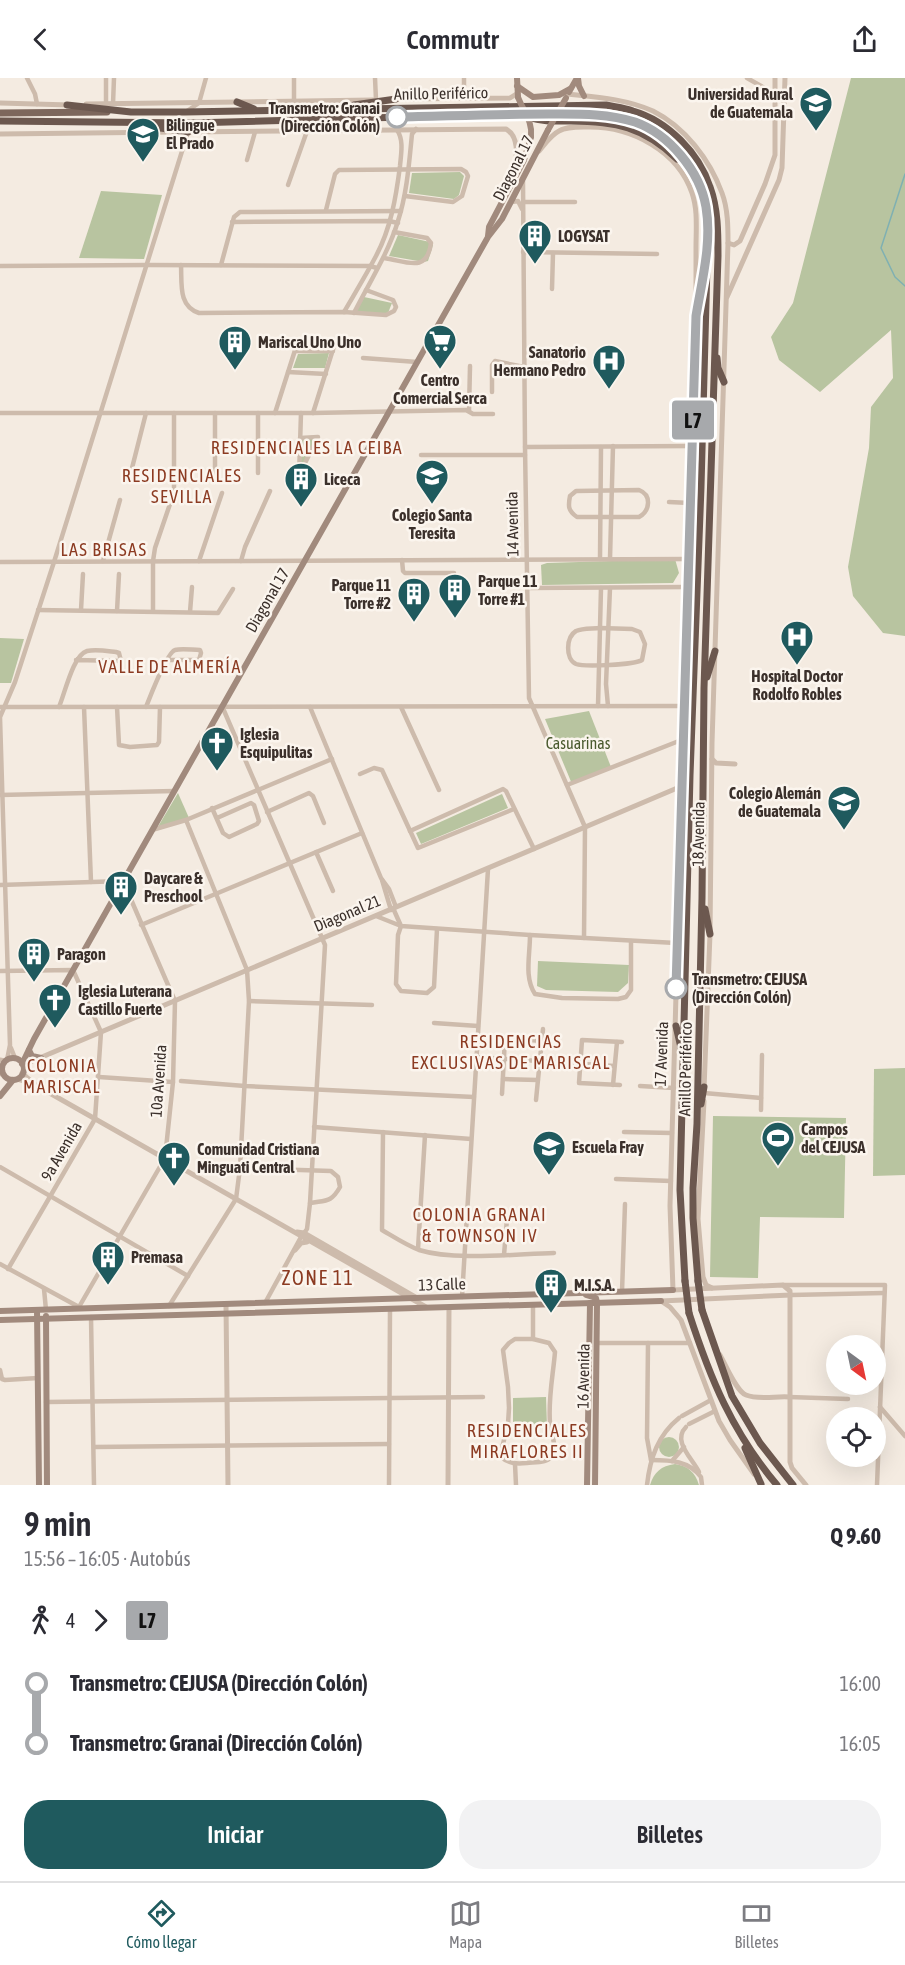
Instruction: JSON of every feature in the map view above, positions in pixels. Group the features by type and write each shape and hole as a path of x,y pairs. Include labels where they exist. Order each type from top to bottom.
{"highway":[{"path":"324,109 396,99"},
{"path":"237,102 260,111"},
{"path":"67,105 131,112"},
{"name":"Anillo Periférico","path":"131,112 606,105 634,111 672,132 690,150 702,168 716,209 718,228 704,688 702,898 693,1218 702,1310 724,1377 737,1406 766,1451 793,1485"},
{"name":"Anillo Periférico","path":"0,121 191,123 512,114 606,115 649,128 681,156 694,175 706,207 707,251 690,776 680,1200 685,1281 689,1313 712,1382 750,1450 777,1485"},
{"path":"529,117 546,121 602,122 626,126 663,146 694,175"},
{"path":"336,130 374,118"},
{"path":"121,121 188,132"},
{"path":"696,316 707,251"},
{"path":"714,342 718,368 724,382"},
{"path":"692,446 701,487"},
{"path":"704,688 715,651"},
{"path":"681,820 690,776"},
{"path":"702,898 710,934"},
{"path":"676,1026 684,1063"},
{"path":"697,1124 704,1090"},
{"path":"734,1424 761,1484"}],"main road":[{"path":"517,78 518,92 533,97 568,94"},
{"path":"577,78 584,96"},
{"name":"Diagonal 17","path":"0,1096 22,1073 34,1039 488,237 512,202 577,78"},
{"name":"Diagonal 17","path":"488,237 489,226 514,180 531,137 532,127 518,92"},
{"name":"Anillo Periférico","path":"0,113 131,112"},
{"name":"Diagonal 17","path":"0,1096 5,1065 34,1039"},
{"path":"29,1050 32,1056 40,1058"},
{"path":"5,1065 23,1065"},
{"path":"5,1065 15,1079"},
{"name":"13 Calle","path":"0,1311 673,1290"},
{"path":"578,1293 593,1296 596,1298 594,1303"},
{"name":"13 Calle","path":"0,1320 660,1301"},
{"name":"16 Avenida","path":"594,1303 597,1343 595,1485"},
{"name":"16 Avenida","path":"587,1485 594,1303"},
{"path":"37,1310 39,1485"},
{"path":"46,1310 47,1485"}],"street":[{"path":"27,78 37,104"},
{"path":"105,104 106,78"},
{"path":"113,104 114,78"},
{"path":"185,112 199,103 206,78"},
{"path":"294,78 294,101"},
{"path":"375,78 376,100"},
{"path":"464,78 464,98"},
{"path":"747,78 775,94"},
{"path":"728,243 737,244 743,234 775,155 775,78"},
{"path":"725,302 779,180 782,168 785,78"},
{"path":"0,103 67,105 510,98 518,92"},
{"path":"568,94 612,99 653,112 678,128 692,143 711,170 723,194 728,243 725,302"},
{"name":"17 Avenida","path":"536,155 553,135 567,128 601,127 633,134 652,144 670,159 686,180 696,205 696,316 676,943 671,1181 673,1290"},
{"path":"354,313 384,258 398,223 409,171 412,135 416,129"},
{"path":"0,135 506,129 514,136 516,145 514,180"},
{"path":"344,312 377,255 393,210 401,138 397,130"},
{"path":"288,185 307,131"},
{"path":"5,1065 10,1045 3,885 0,717 2,706 15,682 188,132"},
{"path":"246,160 255,132"},
{"path":"326,210 337,171 461,170 468,176 462,196 453,202 405,196"},
{"name":"14 Avenida","path":"523,180 529,698 585,827"},
{"path":"512,202 518,201 522,209"},
{"path":"523,202 575,202"},
{"path":"221,265 232,222 236,214 240,212 401,211"},
{"path":"232,222 389,221 398,223"},
{"path":"384,258 419,264 425,261 430,247 430,241 427,238 394,232"},
{"path":"743,234 753,237"},
{"path":"523,252 657,254"},
{"path":"552,289 554,253"},
{"path":"181,265 183,299 190,310 203,313 392,314 395,309 393,300 366,290"},
{"path":"0,266 221,265 370,266 377,268"},
{"name":"18 Avenida","path":"714,1290 706,1285 703,1277 698,1219 710,934 712,759 725,302"},
{"path":"313,413 335,343"},
{"path":"275,413 297,344"},
{"path":"295,351 333,351"},
{"path":"363,358 417,362"},
{"path":"492,392 492,365 495,361 524,367"},
{"path":"469,411 470,366"},
{"path":"288,372 326,374"},
{"path":"0,413 469,411 473,414 493,414"},
{"path":"131,472 146,413"},
{"path":"174,413 174,490"},
{"path":"215,413 215,480"},
{"path":"258,413 258,473"},
{"path":"300,438 318,437 299,477 300,438 301,413"},
{"path":"610,559 614,446"},
{"path":"525,447 692,446"},
{"path":"600,560 601,447"},
{"path":"421,455 525,455"},
{"path":"613,490 645,492 648,497 648,509 645,514 639,517 601,518 577,517 571,513 568,506 570,496 576,491 613,490"},
{"path":"241,561 270,491"},
{"path":"199,561 222,493"},
{"path":"103,561 120,500"},
{"path":"669,502 690,503"},
{"path":"153,611 155,548 170,504"},
{"path":"0,562 688,559"},
{"path":"402,560 405,573 454,573"},
{"path":"423,560 423,573"},
{"path":"438,560 438,573"},
{"path":"81,610 83,574"},
{"path":"117,611 119,574"},
{"path":"190,612 192,587"},
{"path":"527,588 688,587"},
{"path":"598,706 601,588"},
{"path":"608,706 610,588"},
{"path":"38,610 218,614 233,589"},
{"path":"600,628 632,629 640,632 644,638 644,656 638,663 598,665 577,664 571,660 568,651 570,637 574,632 600,628"},
{"path":"59,707 76,660 84,652 96,650 116,652 119,653 121,661 76,660"},
{"path":"146,707 167,660 171,652 200,650 201,653 199,660 167,660"},
{"path":"2,706 684,706"},
{"path":"222,706 325,945 307,1229 265,1303"},
{"path":"84,707 91,882"},
{"path":"117,707 119,745 130,747 157,745 160,707"},
{"path":"310,707 401,926 398,935 396,984 401,991 428,993 434,987 437,929"},
{"path":"401,707 439,790"},
{"path":"567,785 684,739"},
{"path":"152,830 186,820 332,759"},
{"path":"712,759 716,763 735,764"},
{"path":"360,774 374,768 382,770 418,848 514,809"},
{"name":"Diagonal 21","path":"23,1065 682,786"},
{"path":"410,831 505,790 534,849"},
{"path":"1,795 174,791"},
{"path":"267,812 309,793 313,796 324,823"},
{"path":"212,808 223,833 229,837 260,821 251,803 217,818"},
{"path":"170,1306 236,1199 240,1168 249,1000 247,970 186,820"},
{"path":"584,938 585,827"},
{"path":"141,925 362,832"},
{"path":"316,852 333,891"},
{"path":"462,1297 488,868"},
{"path":"3,885 123,881"},
{"name":"10a Avenida","path":"79,1307 165,1158 173,1082 175,1001 123,881"},
{"path":"376,916 401,926 676,943"},
{"path":"530,935 528,972 530,986 535,994 562,998 618,999 626,997 631,990 631,941"},
{"path":"0,971 73,970"},
{"name":"9a Avenida","path":"8,1269 95,1119 101,1032 73,970"},
{"path":"249,1000 372,1005"},
{"path":"434,1023 478,1026"},
{"path":"536,1100 543,1029"},
{"path":"502,1094 505,1038 542,1041"},
{"path":"613,1085 619,1042 582,1040 579,1083 613,1085 620,1085"},
{"path":"760,1110 762,1055"},
{"path":"476,1057 615,1066"},
{"path":"22,1073 32,1083 414,1298 426,1308"},
{"path":"99,1077 173,1082"},
{"path":"15,1079 32,1083"},
{"path":"503,1079 538,1080"},
{"path":"181,1081 474,1097"},
{"path":"640,1086 674,1088"},
{"path":"704,1090 761,1098"},
{"path":"314,1127 471,1139"},
{"path":"383,1132 382,1230 418,1249 433,1253 463,1256 554,1253"},
{"path":"624,1132 672,1133"},
{"path":"418,1249 425,1135"},
{"path":"0,1167 188,1276"},
{"path":"240,1168 331,1171 338,1177 339,1187 334,1197 310,1203"},
{"path":"615,1179 671,1181"},
{"path":"622,1292 625,1204"},
{"path":"504,1255 507,1219"},
{"path":"303,1235 414,1298"},
{"path":"295,1250 304,1242 316,1244"},
{"path":"0,1264 79,1307"},
{"path":"783,1285 790,1295 791,1465 806,1485"},
{"name":"13 Calle","path":"660,1301 884,1293 885,1285 783,1285 714,1290 673,1290"},
{"path":"44,1289 46,1310"},
{"path":"880,1407 884,1293"},
{"path":"660,1301 676,1313 729,1440 761,1484"},
{"path":"226,1305 228,1485"},
{"path":"533,1305 533,1339"},
{"path":"448,1485 449,1307"},
{"path":"389,1485 390,1309"},
{"path":"91,1317 94,1485"},
{"path":"515,1339 533,1339 549,1343 553,1346 555,1355 550,1388 554,1449 553,1455 546,1461 515,1464 501,1457 508,1424 508,1387 503,1354 507,1345 515,1339"},
{"path":"597,1343 690,1343"},
{"path":"648,1343 647,1432 651,1460"},
{"path":"714,1344 744,1394 848,1399"},
{"path":"0,1370 2,1379 5,1380 38,1378"},
{"path":"46,1402 483,1397"},
{"path":"647,1485 651,1460 660,1438 681,1417 711,1400"},
{"path":"702,1485 701,1477 681,1437 688,1425 715,1411"},
{"path":"886,1414 905,1436"},
{"path":"647,1432 653,1439 660,1438"},
{"path":"94,1447 389,1444"},
{"path":"672,1461 684,1447"},
{"path":"651,1460 672,1461 689,1466 701,1477"},
{"path":"515,1464 516,1485"},
{"path":"877,1485 878,1467"}],"green space":[{"path":"851,78 905,78 905,636 883,633 853,596 848,567 869,448 871,407 893,378 891,330 820,392 779,360 771,337 793,303"},
{"path":"460,172 464,176 459,195 454,199 409,193 412,173"},
{"path":"101,191 162,195 144,259 79,258"},
{"path":"398,235 430,242 433,245 428,261 389,256"},
{"path":"364,297 392,303 388,313 354,313"},
{"path":"329,353 325,368 293,368 298,354"},
{"path":"301,438 315,439 301,469"},
{"path":"675,559 679,573 673,583 542,585 541,565 547,563"},
{"path":"0,638 24,639 11,683 0,683"},
{"name":"Casuarinas","path":"589,711 611,767 572,784 545,719"},
{"path":"178,793 189,818 156,830"},
{"path":"502,794 508,808 421,844 416,833"},
{"path":"538,961 629,965 628,983 618,992 546,990 537,986"},
{"path":"905,1068 905,1175 873,1176 874,1069"},
{"name":"Campos del CEJUSA","path":"713,1116 846,1118 844,1218 760,1217 758,1278 710,1277"},
{"path":"546,1397 547,1427 513,1428 513,1398"},
{"path":"669,1437 676,1440 679,1447 676,1454 669,1457 662,1454 659,1447 662,1440"},
{"path":"675,1464 690,1470 699,1485 650,1485 659,1470"}],"waterway":[{"path":"905,174 881,248 895,277 905,286"}],"bus line":[{"name":"L7","path":"397,117 576,114 606,115 635,122 649,128 681,156 702,191 708,228 707,251 696,316 676,988"}],"place":[{"name":"Transmetro: Granai (Dirección Colón)","path":"397,117"},
{"name":"Universidad Rural de Guatemala","path":"816,132"},
{"name":"Bilingue El Prado","path":"143,163"},
{"name":"LOGYSAT","path":"535,265"},
{"name":"Centro Comercial Serca","path":"440,370"},
{"name":"Mariscal Uno Uno","path":"235,371"},
{"name":"Sanatorio Hermano Pedro","path":"609,390"},
{"name":"Colegio Santa Teresita","path":"432,505"},
{"name":"Liceca","path":"301,508"},
{"name":"Parque 11 Torre #1","path":"455,619"},
{"name":"Parque 11 Torre #2","path":"414,623"},
{"name":"Hospital Doctor Rodolfo Robles","path":"797,666"},
{"name":"Iglesia Esquipulitas","path":"217,772"},
{"name":"Colegio Alemán de Guatemala","path":"844,831"},
{"name":"Daycare & Preschool","path":"121,916"},
{"name":"Paragon","path":"34,983"},
{"name":"Transmetro: CEJUSA (Dirección Colón)","path":"676,988"},
{"name":"Iglesia Luterana Castillo Fuerte","path":"55,1029"},
{"name":"Campos del CEJUSA","path":"778,1167"},
{"name":"Escuela Fray","path":"549,1176"},
{"name":"Comunidad Cristiana Minguati Central","path":"174,1187"},
{"name":"Premasa","path":"108,1286"},
{"name":"M.I.S.A.","path":"551,1314"}],"district":[{"name":"RESIDENCIALES LA CEIBA","path":"307,448"},
{"name":"RESIDENCIALES SEVILLA","path":"182,486"},
{"name":"LAS BRISAS","path":"104,550"},
{"name":"VALLE DE ALMERÍA","path":"170,667"},
{"name":"RESIDENCIAS EXCLUSIVAS DE MARISCAL","path":"511,1052"},
{"name":"COLONIA MARISCAL","path":"62,1076"},
{"name":"COLONIA GRANAI & TOWNSON IV","path":"480,1225"},
{"name":"ZONE 11","path":"318,1278"},
{"name":"RESIDENCIALES MIRAFLORES II","path":"527,1441"}]}
